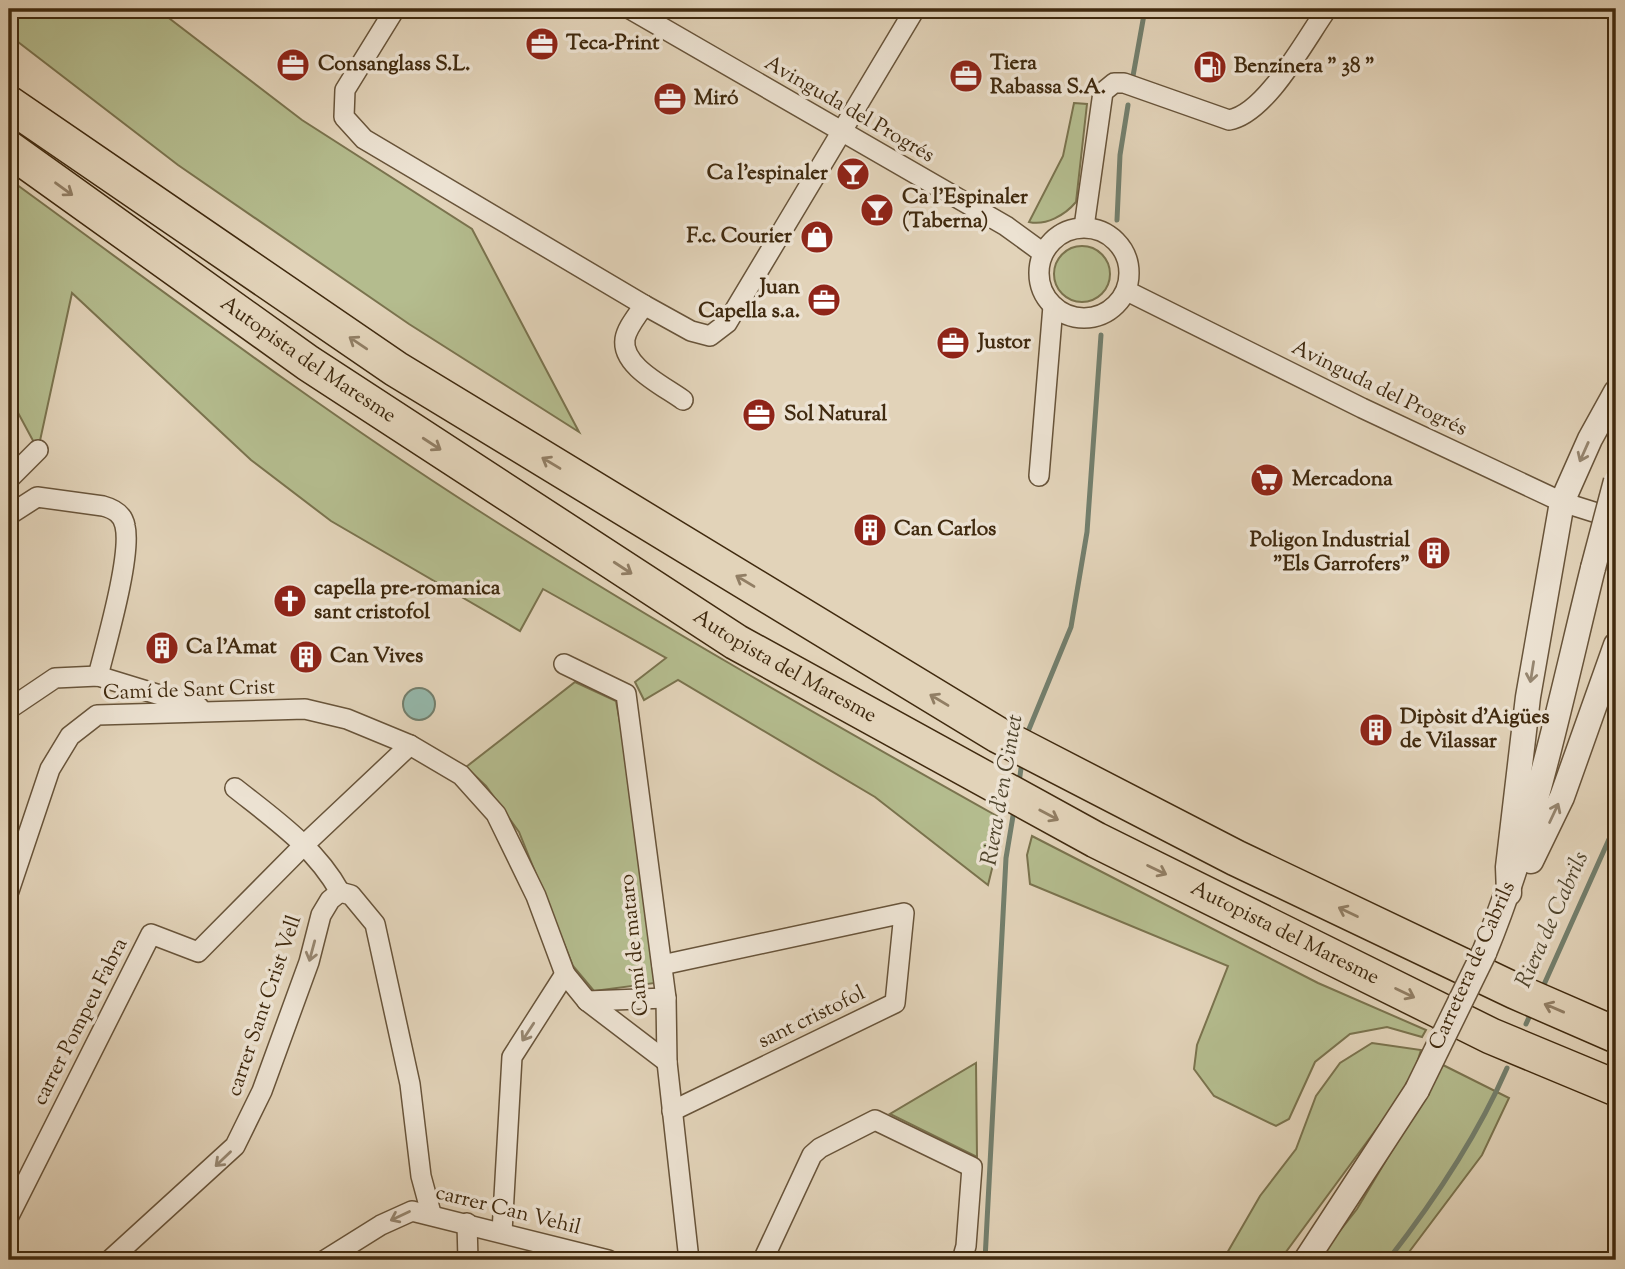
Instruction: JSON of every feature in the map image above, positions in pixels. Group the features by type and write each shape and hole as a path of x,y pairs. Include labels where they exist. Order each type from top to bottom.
{"highway":[{"name":"Autopista del Maresme","path":"9,104 397,369 998,735 1248,864 1515,991 1616,1035"},
{"name":"Autopista del Maresme","path":"9,149 308,363 724,635 1096,840 1491,1035 1616,1088"}],"street":[{"path":"395,9 345,90 344,117 364,139 644,305 691,331 710,336 727,323 915,9"},
{"name":"Avinguda del Progrés","path":"630,9 1006,226 1043,253"},
{"path":"1084,227 1103,92 1114,83 1124,83 1229,120 1242,118 1260,103 1327,9"},
{"path":"1084,227 1106,233 1121,245 1130,275 1126,291 1114,308 1093,318 1073,318 1053,306 1043,292 1038,276 1043,253 1063,232 1084,227"},
{"name":"Avinguda del Progrés","path":"1126,291 1362,408 1562,502 1616,519"},
{"path":"644,305 625,336 625,350 631,362 683,400"},
{"path":"1039,475 1053,306"},
{"path":"1509,893 1507,867 1528,697 1562,502 1590,439 1616,392"},
{"path":"9,479 38,450"},
{"name":"Carretera de Cabrils","path":"1306,1260 1417,1090 1509,893 1534,811 1592,568 1616,481"},
{"path":"9,515 37,497 103,506 113,509 122,518 126,528 118,590 98,676"},
{"path":"1509,893 1523,878 1562,797 1616,645"},
{"name":"Camí de mataro","path":"564,664 626,694 666,998 667,1062 689,1260"},
{"path":"9,709 55,678 98,676 216,713"},
{"name":"Camí de Sant Crist","path":"9,891 50,769 70,736 97,715 305,709 347,719 410,745 461,775 496,814 536,896 565,975 587,1001 667,1062"},
{"name":"carrer Pompeu Fabra","path":"9,1216 152,934 198,952 305,844 410,745"},
{"path":"234,788 305,844 328,870 340,892 351,895 375,924 410,1084 421,1176 431,1213"},
{"name":"carrer Sant Crist Vell","path":"110,1260 235,1146 262,1091 309,962 321,915 330,900 340,892"},
{"name":"sant cristofol","path":"662,965 904,913 895,1003 672,1111"},
{"path":"502,1232 512,1057 565,975"},
{"path":"587,1001 666,998"},
{"path":"763,1260 812,1155 820,1147 874,1119 972,1167 966,1246 962,1260"},
{"name":"carrer Can Vehil","path":"325,1260 381,1225 412,1211 431,1213 608,1260"},
{"path":"467,1223 468,1260"}],"green space":[{"path":"9,9 157,9 302,120 472,229 579,432 409,324 178,165 9,35"},
{"path":"1074,103 1087,104 1076,202 1055,218 1029,222 1063,156"},
{"path":"9,179 298,389 476,509 804,707 1004,820 988,885 875,797 678,680 644,700 635,682 666,658 543,589 520,631 331,521 251,460 72,293 38,450 16,409 9,414"},
{"path":"1077,246 1087,246 1102,254 1108,263 1108,285 1102,294 1087,302 1077,302 1059,290 1054,279 1054,269 1066,251"},
{"path":"575,682 616,701 634,798 655,983 594,991 573,966 519,832 486,786 466,767"},
{"path":"1032,836 1318,983 1426,1030 1422,1037 1387,1027 1350,1034 1315,1062 1289,1119 1276,1126 1214,1096 1194,1069 1197,1045 1228,966 1030,884 1027,855"},
{"path":"1372,1043 1421,1050 1411,1082 1280,1260 1223,1260 1260,1196 1296,1149 1316,1096 1340,1063"},
{"path":"976,1063 977,1157 890,1114"},
{"path":"1443,1065 1509,1098 1482,1155 1403,1260 1317,1260 1357,1209"}],"shaded area":[{"path":"419,688 430,693 435,704 430,715 419,720 408,715 403,704 408,693"}],"waterway":[{"name":"Riera d'en Cintet","path":"1133,76 1145,9"},
{"name":"Riera d'en Cintet","path":"1117,220 1120,155 1128,105"},
{"name":"Riera d'en Cintet","path":"1027,734 1071,627 1087,532 1101,335"},
{"name":"Riera d'en Cintet","path":"1019,783 1022,761"},
{"name":"Riera de Cabrils","path":"1542,989 1610,837 1616,789"},
{"name":"Riera d'en Cintet","path":"985,1260 1006,858 1014,810"},
{"name":"Riera de Cabrils","path":"1526,1024 1532,1011"},
{"name":"Riera de Cabrils","path":"1388,1260 1454,1168 1507,1068"}],"place":[{"name":"Teca-Print","path":"542,44"},
{"name":"Consanglass S.L.","path":"293,65"},
{"name":"Benzinera \" 38 \"","path":"1210,67"},
{"name":"Tiera Rabassa S.A.","path":"966,76"},
{"name":"Miró","path":"670,99"},
{"name":"Ca l'espinaler","path":"853,174"},
{"name":"Ca l'Espinaler (Taberna)","path":"877,210"},
{"name":"F.c. Courier","path":"817,237"},
{"name":"Juan Capella s.a.","path":"824,300"},
{"name":"Justor","path":"953,343"},
{"name":"Sol Natural","path":"759,415"},
{"name":"Mercadona","path":"1267,480"},
{"name":"Can Carlos","path":"870,530"},
{"name":"Poligon Industrial \"Els Garrofers\"","path":"1434,553"},
{"name":"capella pre-romanica sant cristofol","path":"290,601"},
{"name":"Ca l'Amat","path":"162,648"},
{"name":"Can Vives","path":"306,657"},
{"name":"Dipòsit d'Aigües de Vilassar","path":"1376,730"}]}
